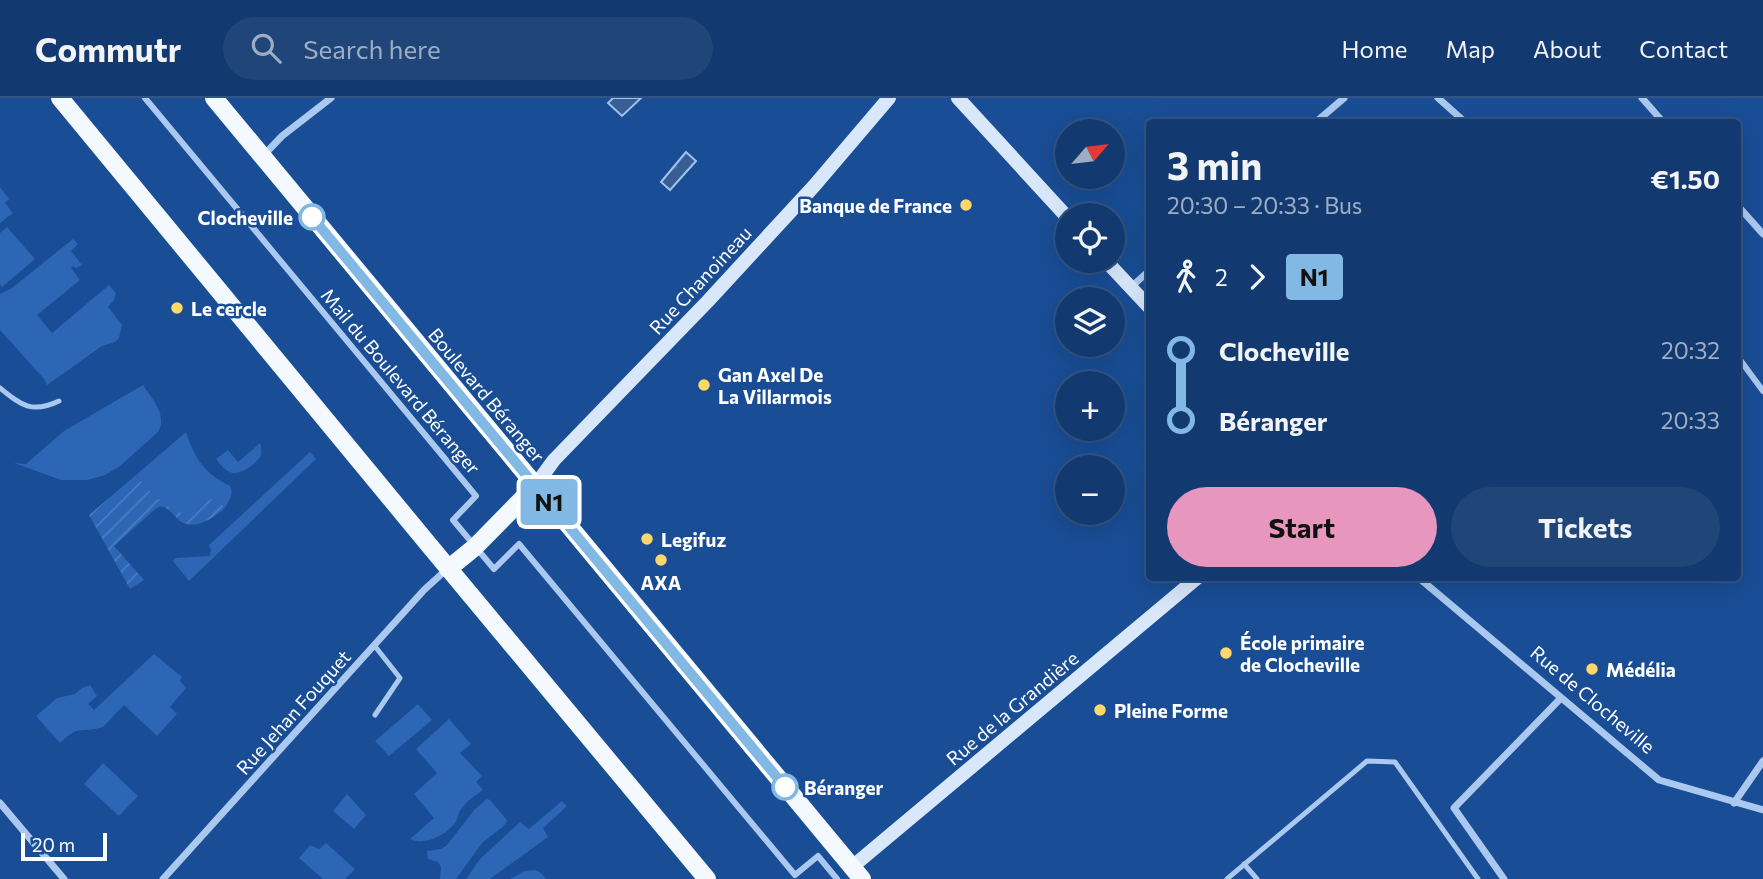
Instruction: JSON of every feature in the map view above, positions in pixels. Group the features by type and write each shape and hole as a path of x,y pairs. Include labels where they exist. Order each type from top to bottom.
{"main road":[{"path":"60,98 706,879"},
{"name":"Boulevard Béranger","path":"214,98 535,486 848,876"},
{"name":"Rue Chanoineau","path":"535,486 554,460 708,301 814,186 890,98"},
{"path":"958,98 1055,205"},
{"path":"1118,273 1146,304"},
{"path":"448,569 475,547 535,486"},
{"name":"Rue de la Grandière","path":"848,876 1193,581"}],"street":[{"name":"Mail du Boulevard Béranger","path":"145,98 476,496 453,520 494,569 519,544 795,875 818,856 848,876"},
{"path":"262,157 282,136 331,98"},
{"path":"1320,119 1344,98"},
{"path":"1438,98 1462,119"},
{"path":"1642,98 1660,119"},
{"path":"1741,209 1763,234"},
{"path":"1131,287 1146,274"},
{"path":"1741,361 1763,391"},
{"name":"Rue Jehan Fouquet","path":"163,879 424,590 448,569"},
{"name":"Rue de Clocheville","path":"1423,581 1659,780 1763,810"},
{"path":"1504,879 1454,808 1561,698"},
{"path":"1734,803 1763,761"},
{"path":"0,803 64,879"}],"lane":[{"path":"0,388 20,404 30,407 47,406 59,401"},
{"path":"374,645 400,678 374,715"},
{"path":"1227,879 1367,761 1395,762 1478,879"},
{"path":"1244,864 1257,879"}],"shaded area":[{"path":"0,187 9,199 5,203 13,213 0,223"},
{"path":"7,227 35,259 2,287 0,233"},
{"path":"73,239 78,244 71,251 82,265 71,268 80,280 37,315 52,333 109,285 116,293 108,307 122,325 119,338 115,342 102,346 47,385 0,330 0,294 12,288"},
{"path":"143,385 158,407 161,426 158,432 120,466 105,475 88,480 61,480 14,463 26,464 64,431"},
{"path":"186,432 202,464 213,476 230,486 231,495 225,508 209,499 191,513 176,511 160,500 136,475"},
{"path":"260,443 261,455 241,472 228,471 216,459 228,450 238,462"},
{"path":"310,452 316,459 189,581 173,561 175,558 210,556 209,545"},
{"path":"136,475 168,506 183,513 198,509 208,499 219,501 225,508 210,519 192,525 180,521 163,507 153,511 114,546 144,580 130,589 89,515"},
{"path":"154,654 182,677 180,681 186,688 170,707 177,714 157,736 124,705 103,727 77,731 60,743 36,716 57,698 75,694 90,685 97,696 88,704 94,710"},
{"path":"418,704 432,720 389,756 375,741"},
{"path":"449,719 471,744 460,753 482,776 476,782 483,790 464,805 455,823 446,832 435,838 416,841 410,839 434,818 414,794 437,773 416,749"},
{"path":"103,763 138,796 119,816 84,784"},
{"path":"347,794 366,815 354,829 333,811"},
{"path":"487,799 507,820 505,825 482,843 456,879 440,879 441,867 438,862 428,859 427,851 441,849 447,845 475,809"},
{"path":"562,801 567,806 543,828 548,837 490,879 466,879 480,859 520,822 529,829"},
{"path":"326,843 355,869 345,879 323,879 299,858 310,845 319,849"},
{"path":"535,870 546,879 510,879 525,871"}],"water":[{"path":"613,98 641,98 622,116 608,103"},
{"path":"686,152 696,161 670,190 661,182"}],"bus line":[{"name":"N1","path":"312,217 785,787"}],"place":[{"name":"Banque de France","path":"966,205"},
{"name":"Clocheville","path":"312,217"},
{"name":"Le cercle","path":"177,308"},
{"name":"Gan Axel De La Villarmois","path":"704,385"},
{"name":"Legifuz","path":"647,539"},
{"name":"AXA","path":"661,560"},
{"name":"École primaire de Clocheville","path":"1226,653"},
{"name":"Médélia","path":"1592,669"},
{"name":"Pleine Forme","path":"1100,710"},
{"name":"Béranger","path":"785,787"}]}
